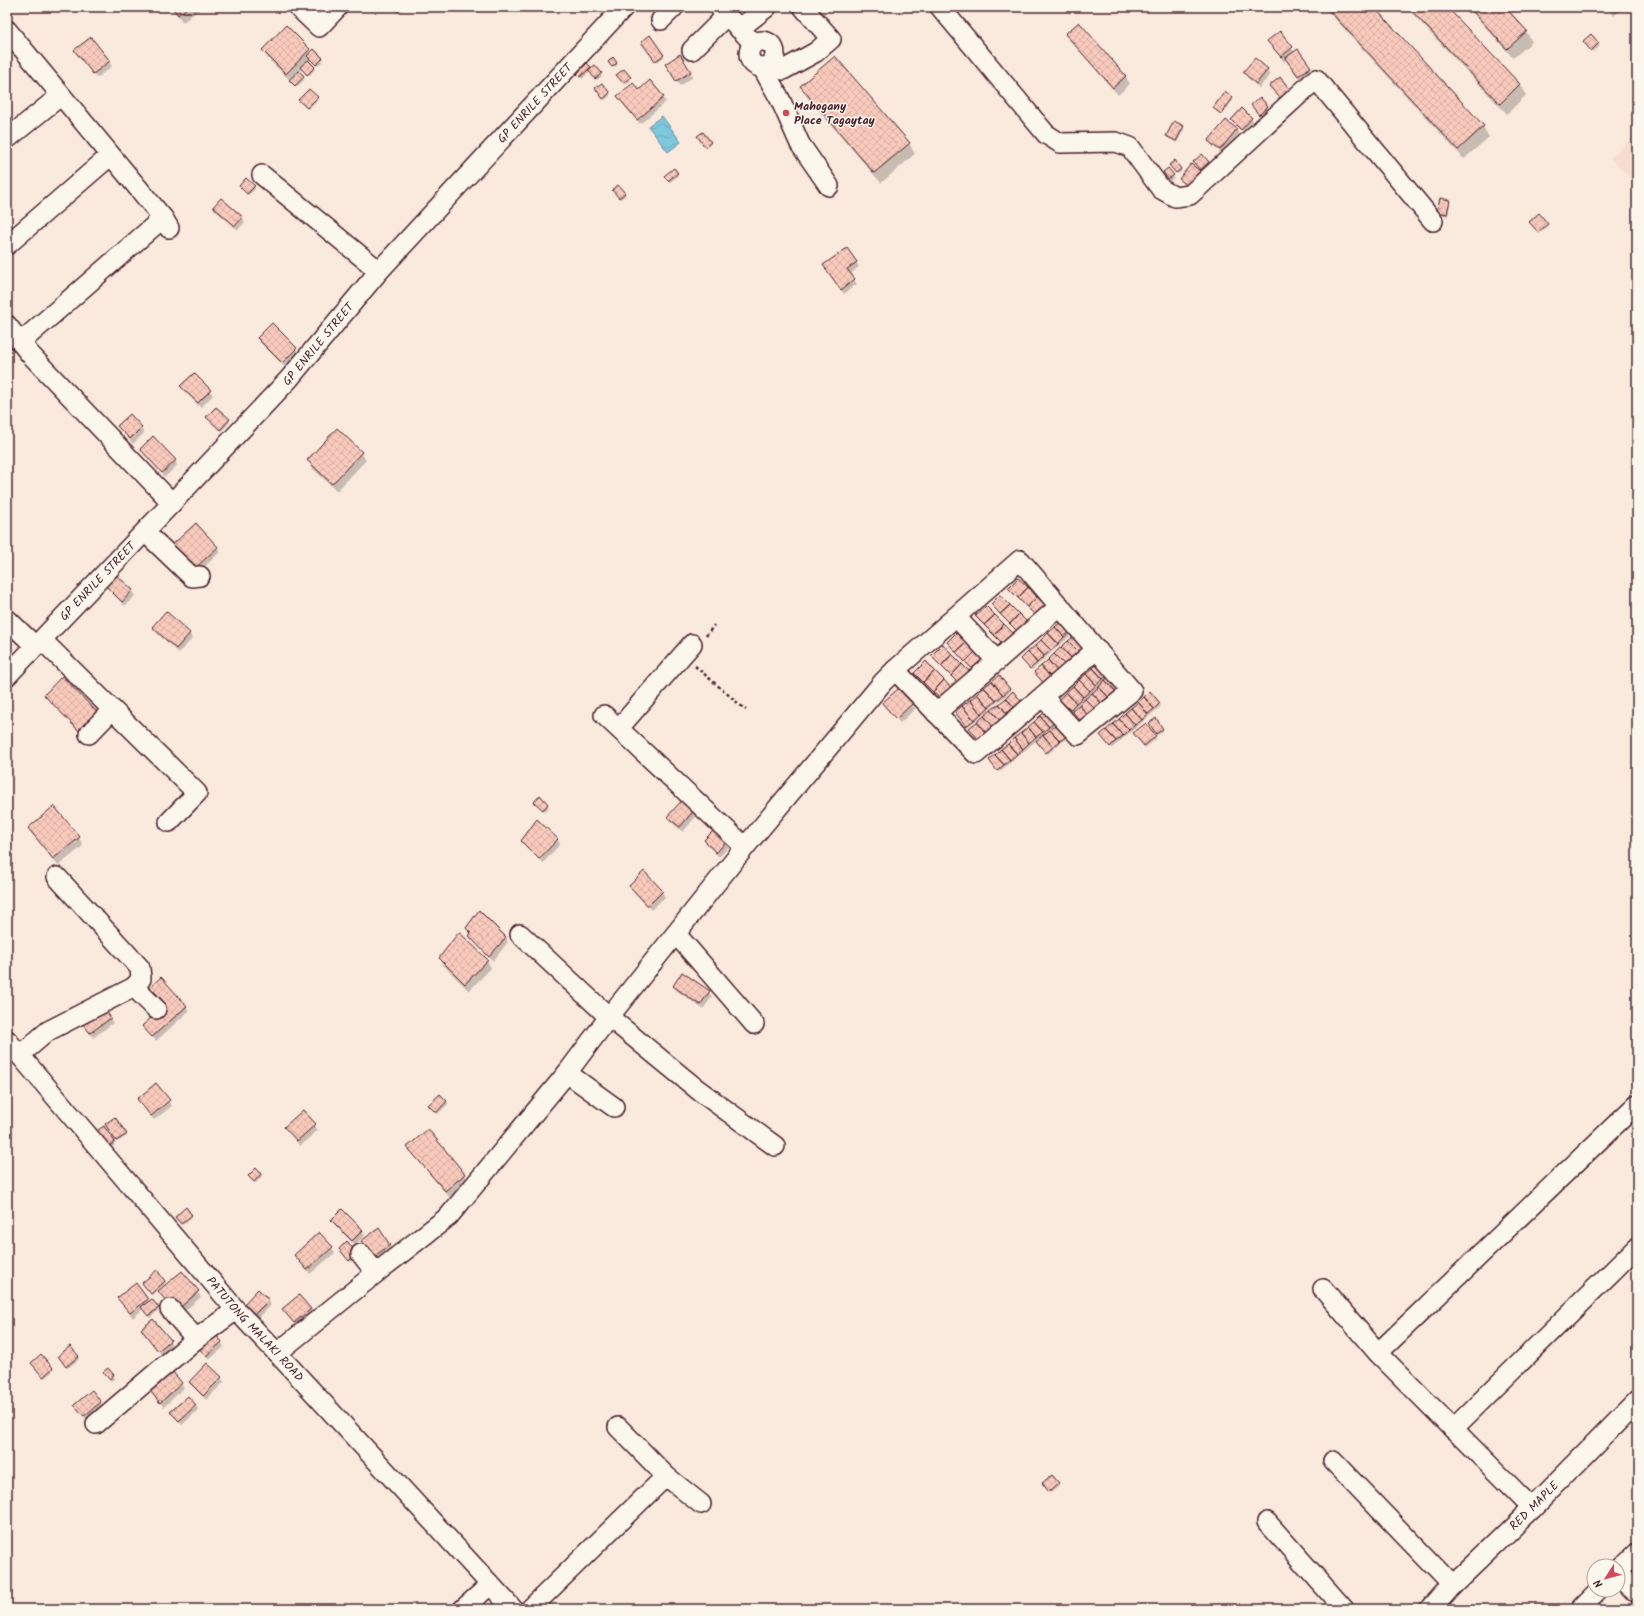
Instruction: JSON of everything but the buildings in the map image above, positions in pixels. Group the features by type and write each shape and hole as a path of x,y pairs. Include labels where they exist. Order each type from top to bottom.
{"street":[{"path":"298,7 319,27 338,7"},
{"path":"692,50 728,17 767,7"},
{"path":"728,17 753,43 748,50 749,58 754,65 784,70 816,52 830,39 803,7"},
{"path":"940,7 1046,134 1060,143 1116,142 1130,146 1161,189 1175,197 1190,195 1316,79 1433,221"},
{"name":"GP ENRILE STREET","path":"7,676 172,504 289,379 379,271 619,9"},
{"path":"8,35 166,223 21,342"},
{"path":"766,66 800,144 829,186"},
{"path":"7,139 60,96"},
{"path":"7,245 110,156"},
{"path":"262,175 379,271"},
{"path":"7,325 40,365 172,504"},
{"path":"145,532 192,577 200,576"},
{"path":"277,1352 449,1216 567,1073 609,1017 745,847 883,682 1020,560 1132,691 1078,735 1043,697"},
{"path":"936,713 1060,606"},
{"path":"956,617 997,661"},
{"path":"7,619 38,643 112,710 196,793 168,822"},
{"path":"895,670 976,754 1097,649"},
{"path":"619,728 688,650"},
{"path":"90,734 112,710"},
{"path":"604,715 745,847"},
{"path":"20,1055 48,1032 134,987 141,979 140,968 57,877"},
{"path":"520,934 609,1017 697,1089 775,1146"},
{"path":"676,934 754,1024"},
{"path":"134,987 156,1009"},
{"name":"PATUTONG MALAKI ROAD","path":"7,1040 236,1310 277,1352 513,1609"},
{"path":"567,1073 614,1107"},
{"path":"1378,1353 1637,1104"},
{"path":"1453,1429 1637,1247"},
{"path":"361,1254 376,1273"},
{"path":"1323,1289 1378,1353 1532,1508"},
{"path":"170,1309 196,1339"},
{"path":"96,1424 196,1339 236,1310"},
{"name":"RED MAPLE","path":"1430,1609 1452,1585 1532,1508 1637,1401"},
{"path":"618,1427 666,1476 701,1504"},
{"path":"1333,1461 1452,1585"},
{"path":"530,1609 666,1476"},
{"path":"1267,1522 1344,1609"},
{"path":"1626,1564 1637,1552"},
{"path":"1626,1581 1637,1594"},
{"path":"463,1609 490,1585"},
{"path":"1579,1609 1590,1598"}],"path":[{"path":"688,650 746,710"}],"shaded area":[{"path":"1637,133 1637,185 1610,158"}],"water":[{"path":"662,116 681,142 668,152 648,126"}],"place":[{"name":"Mahogany Place Tagaytay","path":"786,113"}]}
